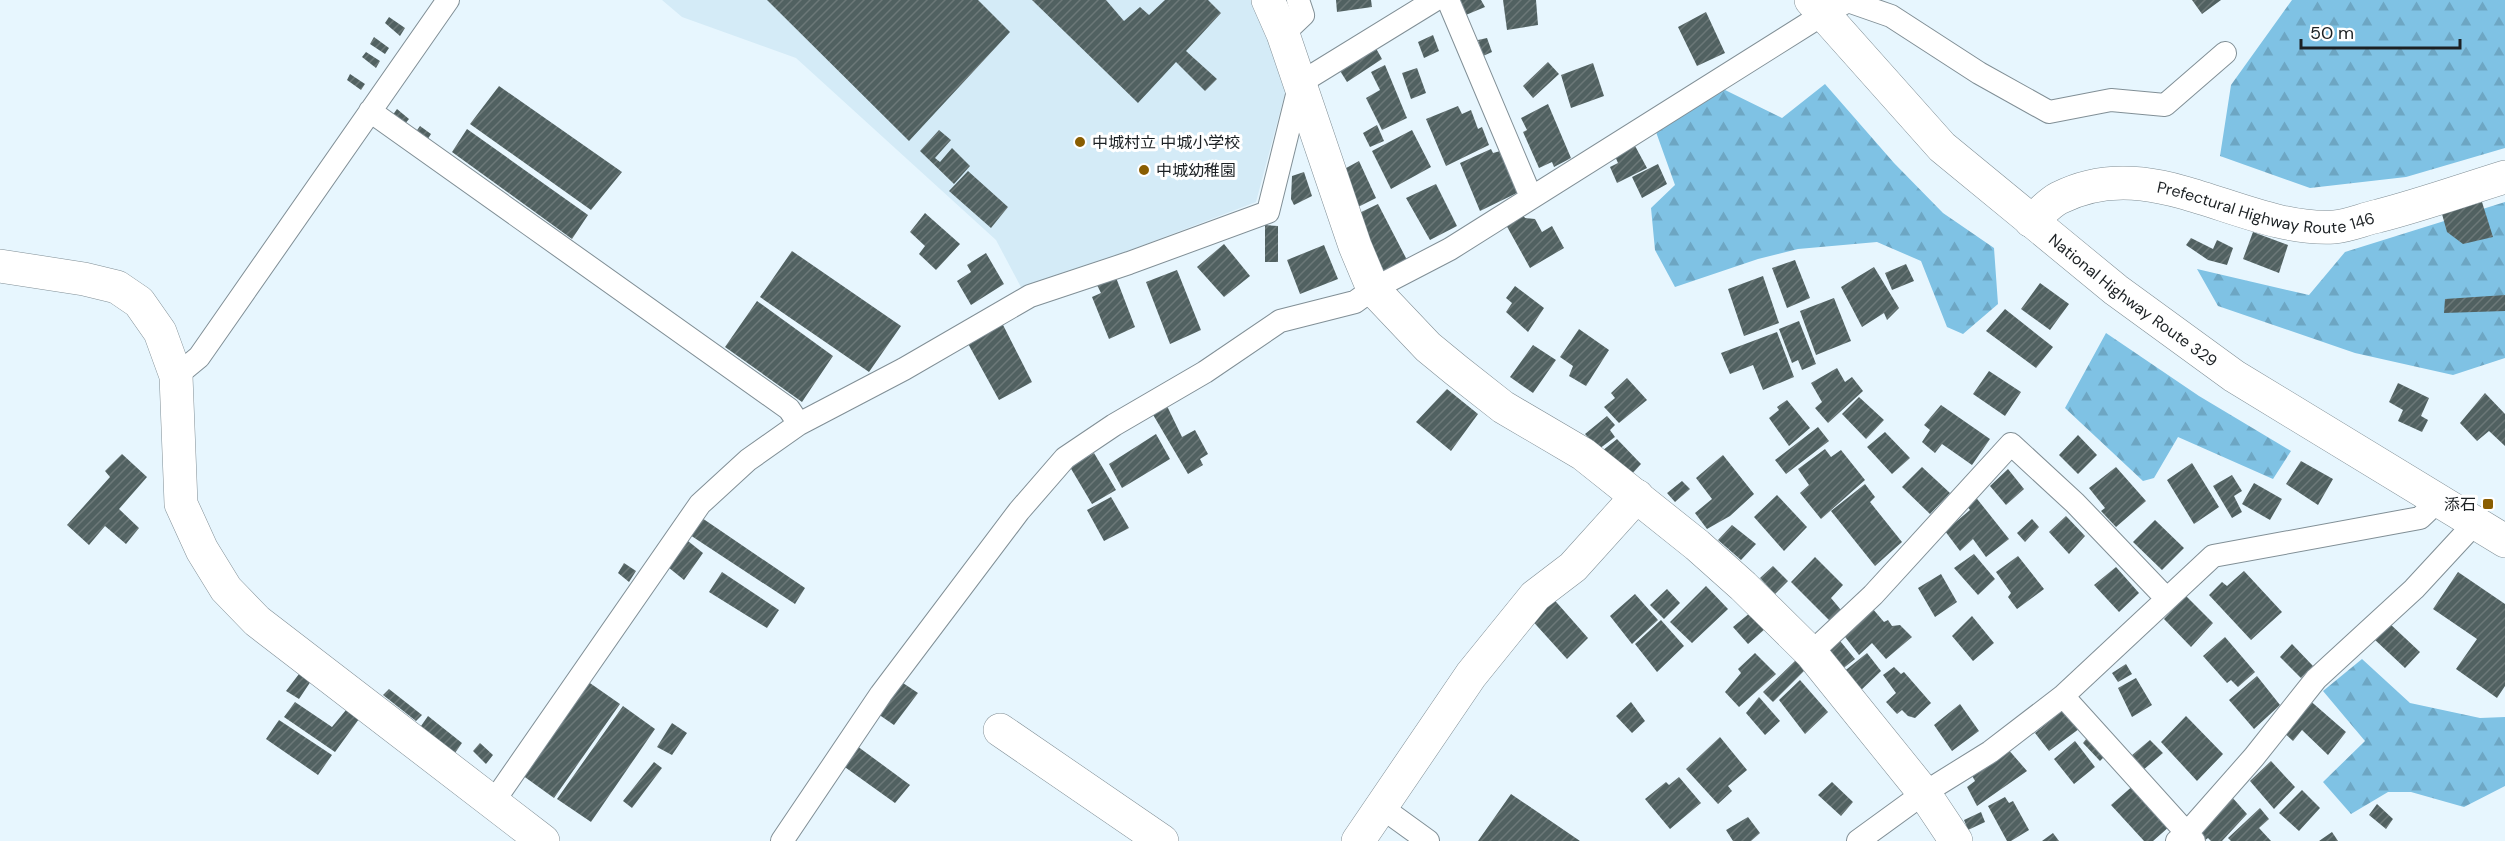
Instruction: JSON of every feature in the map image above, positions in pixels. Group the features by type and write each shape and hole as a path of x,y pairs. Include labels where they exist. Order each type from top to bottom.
{"main road":[{"path":"1268,0 1283,34 1355,246 1373,290 1428,347 1456,370 1503,407 1582,454 1637,496 1743,586 1811,653 1924,792 1956,841"},
{"name":"National Highway Route 329","path":"1817,8 1942,147 2116,290 2234,376 2505,541"},
{"name":"Prefectural Highway Route 146","path":"2031,222 2058,198 2092,186 2116,182 2167,188 2296,226 2336,227 2505,177"},
{"path":"0,266 84,279 117,287 139,302 160,332 176,376 181,504 202,550 226,589 257,621 494,801 543,841"},
{"path":"1358,841 1471,675 1535,596 1573,567 1637,496"},
{"path":"1000,730 1162,841"}],"street":[{"path":"176,376 199,357 448,0"},
{"path":"1283,34 1303,15 1298,0"},
{"path":"494,801 700,504 748,460 800,424 904,369 1030,296 1129,263 1268,212 1300,83 1435,0"},
{"path":"1448,0 1531,197"},
{"path":"782,841 888,684 1019,511 1065,458 1114,425 1205,372 1280,321 1296,315 1355,302 1450,249 1817,8 1848,1 1891,16 1979,73 2049,111 2110,100 2165,105 2225,53"},
{"path":"370,111 789,409 800,424"},
{"path":"1811,653 1873,596 2010,444 2075,503 2166,598"},
{"path":"1858,841 1924,792 1990,752 2063,696 2213,556 2420,518 2439,500"},
{"path":"2063,696 2186,838 2316,679 2414,589 2476,522"},
{"path":"1381,807 1428,841"}],"shaded area":[{"name":"中城村立 中城小学校","path":"662,0 1253,0 1288,82 1256,202 1023,291 996,240 796,58 682,17"}],"green space":[{"path":"2292,0 2505,0 2505,148 2406,177 2310,188 2220,156 2231,85"},
{"path":"1825,84 1894,163 1943,213 1994,248 1998,304 1963,334 1947,327 1921,261 1877,242 1798,249 1758,259 1675,287 1655,250 1651,208 1675,185 1656,132 1723,89 1782,118"},
{"path":"2505,202 2505,358 2453,375 2355,353 2218,306 2197,269 2309,295 2345,252"},
{"path":"2106,333 2199,396 2291,451 2273,479 2178,437 2154,478 2143,481 2065,408"},
{"path":"2362,659 2410,703 2480,718 2505,717 2505,786 2464,807 2411,792 2388,792 2351,814 2323,782 2365,741 2323,691"}],"building":[{"path":"767,0 978,0 1010,32 909,141"},
{"path":"1032,0 1106,0 1124,21 1140,7 1149,15 1165,0 1208,0 1221,13 1186,51 1217,79 1205,91 1176,62 1138,103"},
{"path":"1336,0 1371,0 1372,7 1337,12"},
{"path":"1455,0 1481,0 1485,7 1461,17"},
{"path":"1503,0 1536,0 1538,25 1507,30"},
{"path":"2192,0 2221,0 2202,14"},
{"path":"1706,12 1725,53 1697,66 1678,27"},
{"path":"389,17 405,28 400,36 385,23"},
{"path":"1433,35 1439,51 1424,58 1418,42"},
{"path":"374,37 389,48 385,54 370,44"},
{"path":"1487,38 1492,52 1483,56 1478,40"},
{"path":"1373,43 1382,59 1347,82 1337,66"},
{"path":"366,52 380,61 376,68 362,57"},
{"path":"1548,62 1559,74 1533,98 1523,86"},
{"path":"1593,63 1604,96 1571,108 1561,75"},
{"path":"1385,65 1407,118 1382,130 1366,98 1380,90 1371,72"},
{"path":"1417,68 1426,93 1411,99 1402,73"},
{"path":"350,74 365,84 361,90 347,80"},
{"path":"499,86 622,172 591,210 470,124"},
{"path":"1548,104 1571,158 1554,167 1552,162 1539,168 1523,132 1527,130 1521,118"},
{"path":"1458,106 1462,114 1471,110 1478,129 1482,127 1489,145 1446,166 1426,119"},
{"path":"397,109 409,119 404,125 392,116"},
{"path":"1377,125 1384,141 1370,147 1363,133"},
{"path":"420,126 431,134 426,142 415,133"},
{"path":"467,129 588,215 572,239 452,152"},
{"path":"939,130 951,140 935,158 940,162 952,148 970,166 954,184 920,151"},
{"path":"1412,130 1431,167 1391,189 1372,151"},
{"path":"1634,144 1647,168 1617,183 1610,167 1618,163 1614,154"},
{"path":"1491,149 1493,153 1504,150 1521,191 1480,211 1460,163"},
{"path":"1359,161 1376,198 1354,209 1337,173"},
{"path":"1658,164 1667,184 1642,198 1632,177"},
{"path":"968,171 1008,207 991,228 949,191"},
{"path":"1304,172 1312,196 1294,205 1291,199 1292,176"},
{"path":"1436,184 1457,226 1430,240 1406,198"},
{"path":"2482,202 2493,237 2463,244 2447,232 2442,214"},
{"path":"1378,204 1407,260 1384,271 1355,215"},
{"path":"925,213 960,244 936,270 919,254 925,246 910,232"},
{"path":"1522,213 1525,218 1535,219 1542,232 1552,226 1564,248 1530,268 1505,223"},
{"path":"1265,225 1278,226 1278,262 1265,262"},
{"path":"2253,232 2288,245 2279,273 2243,259"},
{"path":"2191,238 2213,249 2217,240 2233,248 2227,265 2208,260 2186,245"},
{"path":"1224,244 1250,276 1224,297 1197,267"},
{"path":"1324,245 1338,279 1300,294 1287,260"},
{"path":"792,251 901,326 869,372 760,297"},
{"path":"986,253 1004,284 971,305 957,281 971,272 967,265"},
{"path":"1795,260 1810,298 1787,308 1772,268"},
{"path":"1906,264 1914,281 1892,290 1885,273"},
{"path":"1874,267 1899,308 1887,320 1884,313 1862,327 1841,287"},
{"path":"1177,270 1201,330 1170,344 1146,282"},
{"path":"1115,275 1135,327 1109,339 1092,297 1101,293 1096,283"},
{"path":"1763,276 1779,323 1744,336 1728,289"},
{"path":"2040,283 2069,304 2050,330 2021,309"},
{"path":"1515,286 1544,308 1528,332 1506,312 1512,303 1506,298"},
{"path":"2505,295 2505,311 2444,313 2445,299"},
{"path":"1834,298 1851,341 1816,355 1800,311"},
{"path":"757,301 833,356 802,402 725,347"},
{"path":"2005,309 2053,347 2036,368 1986,331"},
{"path":"1001,321 1032,382 999,400 966,340"},
{"path":"1799,321 1816,364 1802,370 1798,360 1792,363 1779,329"},
{"path":"1579,329 1609,350 1586,386 1569,376 1573,366 1560,357"},
{"path":"1777,332 1794,377 1763,390 1753,365 1730,374 1721,353"},
{"path":"1533,345 1556,360 1533,393 1510,377"},
{"path":"1837,368 1845,382 1852,377 1863,391 1828,423 1815,408 1822,402 1811,383"},
{"path":"1989,371 2021,392 2005,416 1973,394"},
{"path":"1627,378 1647,400 1619,423 1604,407 1615,398 1611,393"},
{"path":"2398,383 2429,398 2421,416 2428,420 2422,432 2398,421 2403,410 2389,402"},
{"path":"1447,389 1478,414 1451,451 1416,422"},
{"path":"2485,393 2505,414 2505,446 2489,431 2477,441 2460,423"},
{"path":"1859,397 1884,420 1866,439 1842,414"},
{"path":"1787,400 1810,428 1789,446 1769,418 1779,410 1777,407"},
{"path":"1941,405 1990,439 1972,465 1942,444 1935,453 1922,442 1930,430 1924,425"},
{"path":"1167,406 1182,437 1195,430 1208,454 1200,459 1203,465 1188,474 1152,413"},
{"path":"1607,416 1615,425 1610,430 1615,437 1599,449 1585,434"},
{"path":"1818,427 1829,441 1786,474 1775,460"},
{"path":"1885,432 1910,458 1892,474 1867,447"},
{"path":"1156,434 1170,459 1122,488 1109,464"},
{"path":"2078,435 2097,455 2078,474 2059,455"},
{"path":"1617,439 1641,464 1631,475 1602,451"},
{"path":"1825,449 1831,457 1841,450 1865,480 1821,519 1800,493 1809,485 1798,469"},
{"path":"1094,453 1116,490 1092,504 1070,467"},
{"path":"122,454 147,477 119,509 139,528 126,544 105,526 89,545 67,525 110,477 105,471"},
{"path":"1723,455 1754,494 1730,516 1707,529 1695,513 1712,499 1696,478"},
{"path":"2301,461 2333,479 2318,505 2286,484"},
{"path":"2192,463 2219,507 2194,524 2167,480"},
{"path":"1922,467 1950,493 1930,514 1902,487"},
{"path":"2116,467 2146,501 2116,527 2101,511 2105,508 2089,488"},
{"path":"2008,469 2024,489 2006,505 1990,486"},
{"path":"2232,475 2242,491 2234,496 2242,512 2232,518 2213,486"},
{"path":"1682,481 1690,489 1675,502 1667,493"},
{"path":"2254,483 2282,499 2270,520 2242,504"},
{"path":"1865,484 1875,497 1870,502 1902,542 1875,566 1831,511"},
{"path":"1777,495 1807,527 1784,551 1754,517"},
{"path":"1974,495 2009,539 1986,557 1973,539 1960,551 1945,531 1970,510 1964,502"},
{"path":"1111,497 1129,528 1104,541 1087,510"},
{"path":"2066,516 2085,536 2069,554 2049,532"},
{"path":"702,518 805,588 795,604 690,535"},
{"path":"2032,519 2039,527 2025,542 2017,533"},
{"path":"2155,520 2184,548 2162,570 2133,542"},
{"path":"1732,525 1756,544 1741,560 1718,540"},
{"path":"683,537 703,553 684,580 663,563"},
{"path":"1974,554 1995,579 1978,595 1954,568"},
{"path":"2018,556 2044,589 2017,609 2008,597 2011,593 1996,572"},
{"path":"1815,557 1843,585 1831,598 1841,610 1830,621 1791,582"},
{"path":"624,563 636,571 629,582 618,573"},
{"path":"1773,566 1788,581 1775,594 1760,578"},
{"path":"2116,567 2139,593 2119,612 2094,585"},
{"path":"2244,571 2282,612 2251,640 2209,595 2222,582 2227,586"},
{"path":"722,572 779,610 767,628 709,592"},
{"path":"2458,572 2505,604 2505,686 2497,698 2456,669 2477,639 2433,609"},
{"path":"1941,574 1957,602 1935,617 1918,588"},
{"path":"1706,586 1728,609 1692,643 1670,622"},
{"path":"1667,589 1680,603 1664,619 1650,605"},
{"path":"1635,594 1658,620 1632,644 1610,616"},
{"path":"1550,595 1588,638 1567,659 1528,616"},
{"path":"2186,596 2213,623 2191,647 2164,619"},
{"path":"1872,608 1884,622 1888,620 1892,626 1900,625 1912,637 1886,659 1872,643 1859,655 1842,633"},
{"path":"1751,612 1765,629 1748,644 1733,627"},
{"path":"1972,616 1994,643 1973,661 1952,636"},
{"path":"1661,620 1684,646 1657,672 1635,644"},
{"path":"2389,623 2420,652 2405,668 2374,639"},
{"path":"1836,636 1855,659 1841,670 1823,648"},
{"path":"2225,637 2255,672 2238,687 2231,680 2227,683 2203,656"},
{"path":"2292,644 2313,666 2301,678 2280,657"},
{"path":"1755,653 1776,674 1739,707 1725,692 1741,673 1738,669"},
{"path":"1867,653 1881,671 1858,693 1842,673"},
{"path":"1796,660 1804,671 1773,702 1763,692"},
{"path":"2126,664 2132,674 2118,682 2112,673"},
{"path":"1894,667 1901,674 1904,672 1931,703 1915,718 1908,716 1902,710 1897,714 1886,702 1896,693 1883,675"},
{"path":"302,670 313,678 299,699 286,691"},
{"path":"2257,676 2280,705 2254,729 2229,700"},
{"path":"2136,678 2152,705 2132,717 2118,688"},
{"path":"1800,680 1828,712 1805,734 1779,700"},
{"path":"587,681 620,704 554,798 522,775"},
{"path":"900,681 918,693 894,725 878,714"},
{"path":"389,689 422,715 416,721 383,695"},
{"path":"1759,697 1780,721 1765,735 1746,713"},
{"path":"2307,698 2346,732 2328,755 2302,730 2293,741 2281,730"},
{"path":"295,702 332,727 346,710 359,719 335,752 284,717"},
{"path":"1631,702 1645,721 1632,733 1616,716"},
{"path":"1960,704 1979,731 1952,751 1934,725"},
{"path":"623,706 655,729 591,822 557,799"},
{"path":"2064,709 2079,729 2049,751 2035,733"},
{"path":"428,716 462,743 455,753 421,726"},
{"path":"2186,716 2223,754 2197,781 2161,742"},
{"path":"279,720 332,755 318,775 266,739"},
{"path":"672,723 687,733 672,755 657,747"},
{"path":"2090,734 2108,753 2100,761 2083,743"},
{"path":"1720,737 1747,770 1728,786 1732,791 1718,804 1686,769"},
{"path":"2150,740 2163,753 2142,771 2131,756"},
{"path":"2075,741 2095,767 2074,784 2054,759"},
{"path":"480,743 493,755 486,764 473,751"},
{"path":"857,746 910,785 895,803 842,765"},
{"path":"2007,748 2027,771 1977,806 1967,787 1975,781 1970,772"},
{"path":"2271,761 2295,787 2274,809 2250,781"},
{"path":"654,762 662,768 632,808 623,801"},
{"path":"1679,777 1701,803 1670,829 1645,799 1666,782 1669,785"},
{"path":"1832,782 1853,802 1841,816 1818,795"},
{"path":"2135,784 2170,826 2153,841 2144,841 2111,805"},
{"path":"2302,790 2320,808 2299,831 2279,813"},
{"path":"1511,794 1580,841 1478,841"},
{"path":"2231,796 2247,814 2222,841 2211,841 2208,838 2204,841 2194,833"},
{"path":"2005,797 2009,803 2013,801 2029,830 2011,841 2007,841 1988,806"},
{"path":"2377,804 2393,819 2386,829 2369,815"},
{"path":"2260,808 2269,819 2259,828 2271,841 2231,841 2228,838"},
{"path":"1981,812 1985,822 1968,830 1964,820"},
{"path":"1748,817 1760,833 1751,841 1733,841 1726,830"},
{"path":"2332,832 2338,841 2319,841"},
{"path":"2053,833 2059,841 2042,841"}],"place":[{"name":"中城村立 中城小学校","path":"1080,142"},
{"name":"中城幼稚園","path":"1144,170"},
{"name":"添石","path":"2488,504"}]}
